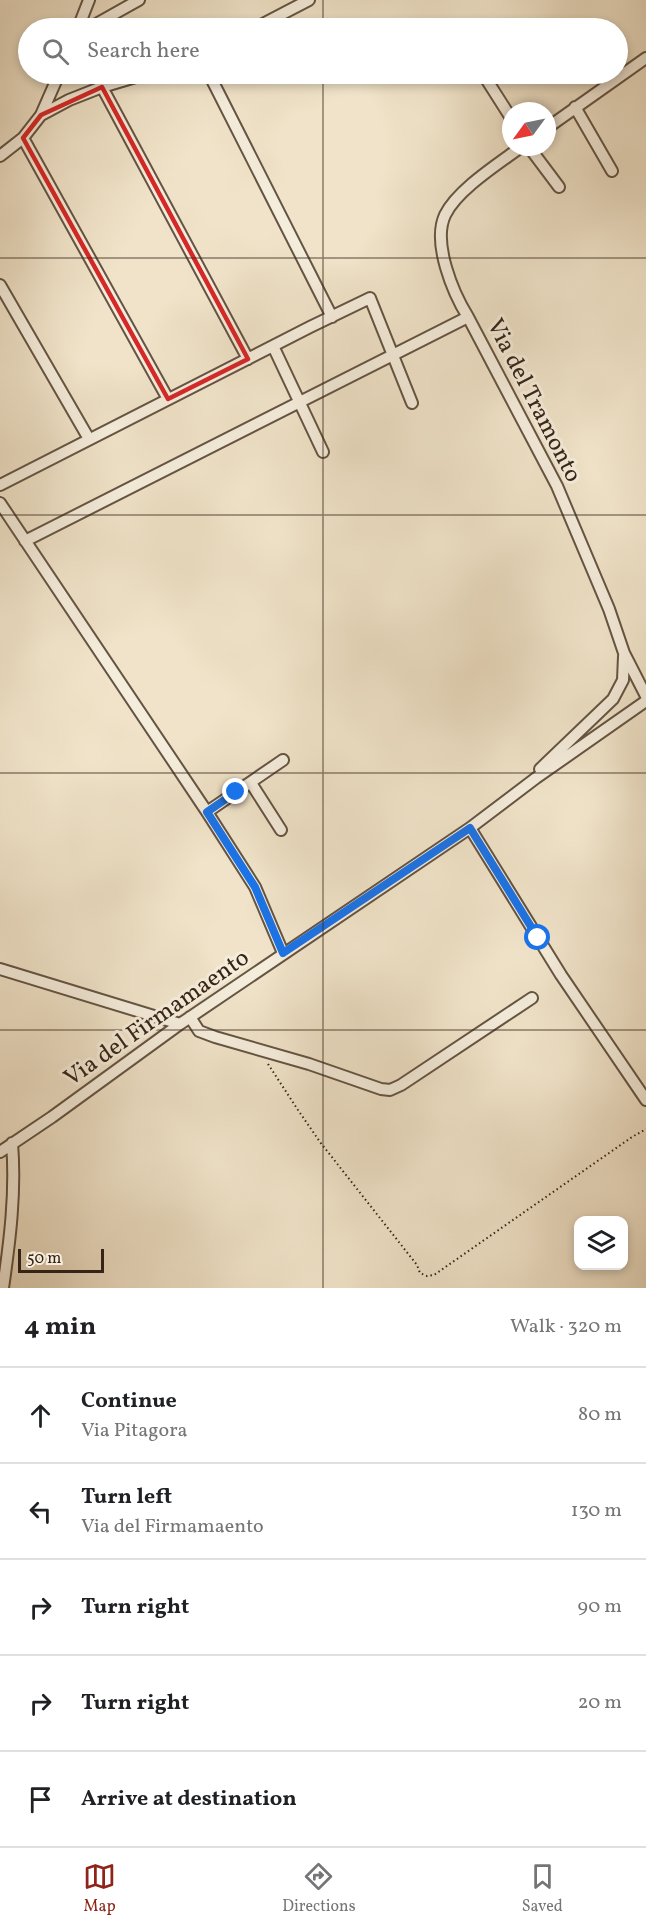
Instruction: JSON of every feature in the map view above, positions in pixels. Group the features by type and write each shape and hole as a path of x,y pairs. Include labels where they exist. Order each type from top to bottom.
{"street":[{"path":"82,18 89,0"},
{"path":"107,18 139,0"},
{"path":"274,18 309,0"},
{"path":"628,70 646,58"},
{"path":"0,156 22,138 41,115 55,84"},
{"path":"41,115 69,100 112,84"},
{"path":"214,84 332,317"},
{"path":"489,84 502,104"},
{"path":"556,121 608,84"},
{"path":"102,87 248,359"},
{"path":"575,107 612,171"},
{"path":"22,138 168,399"},
{"name":"Via del Tramonto","path":"509,156 475,182 458,198 445,216 442,233 443,255 458,300 557,486 609,609 624,653 646,696"},
{"path":"537,156 559,187"},
{"path":"0,285 89,439"},
{"path":"0,486 370,298 412,403"},
{"path":"26,541 468,317"},
{"path":"273,346 323,452"},
{"path":"0,503 255,887 283,953"},
{"name":"Via del Firmamaento","path":"514,795 613,699 623,680 624,653"},
{"name":"Via del Firmamaento","path":"0,1152 190,1017 470,828 646,701"},
{"path":"207,812 283,760"},
{"path":"250,783 281,830"},
{"path":"470,828 561,975 646,1100"},
{"path":"0,969 180,1024"},
{"path":"190,1017 199,1031 215,1037 390,1090 532,998"},
{"path":"3,1288 14,1169 12,1143"}],"path":[{"path":"263,1051 264,1058 320,1142 417,1265 420,1273 427,1276 434,1275 443,1269 646,1129"}],"highlighted area":[{"path":"102,87 248,359 168,399 23,138 41,115"}],"route":[{"path":"236,792 207,812 255,887 283,953 470,828 538,938"}]}
